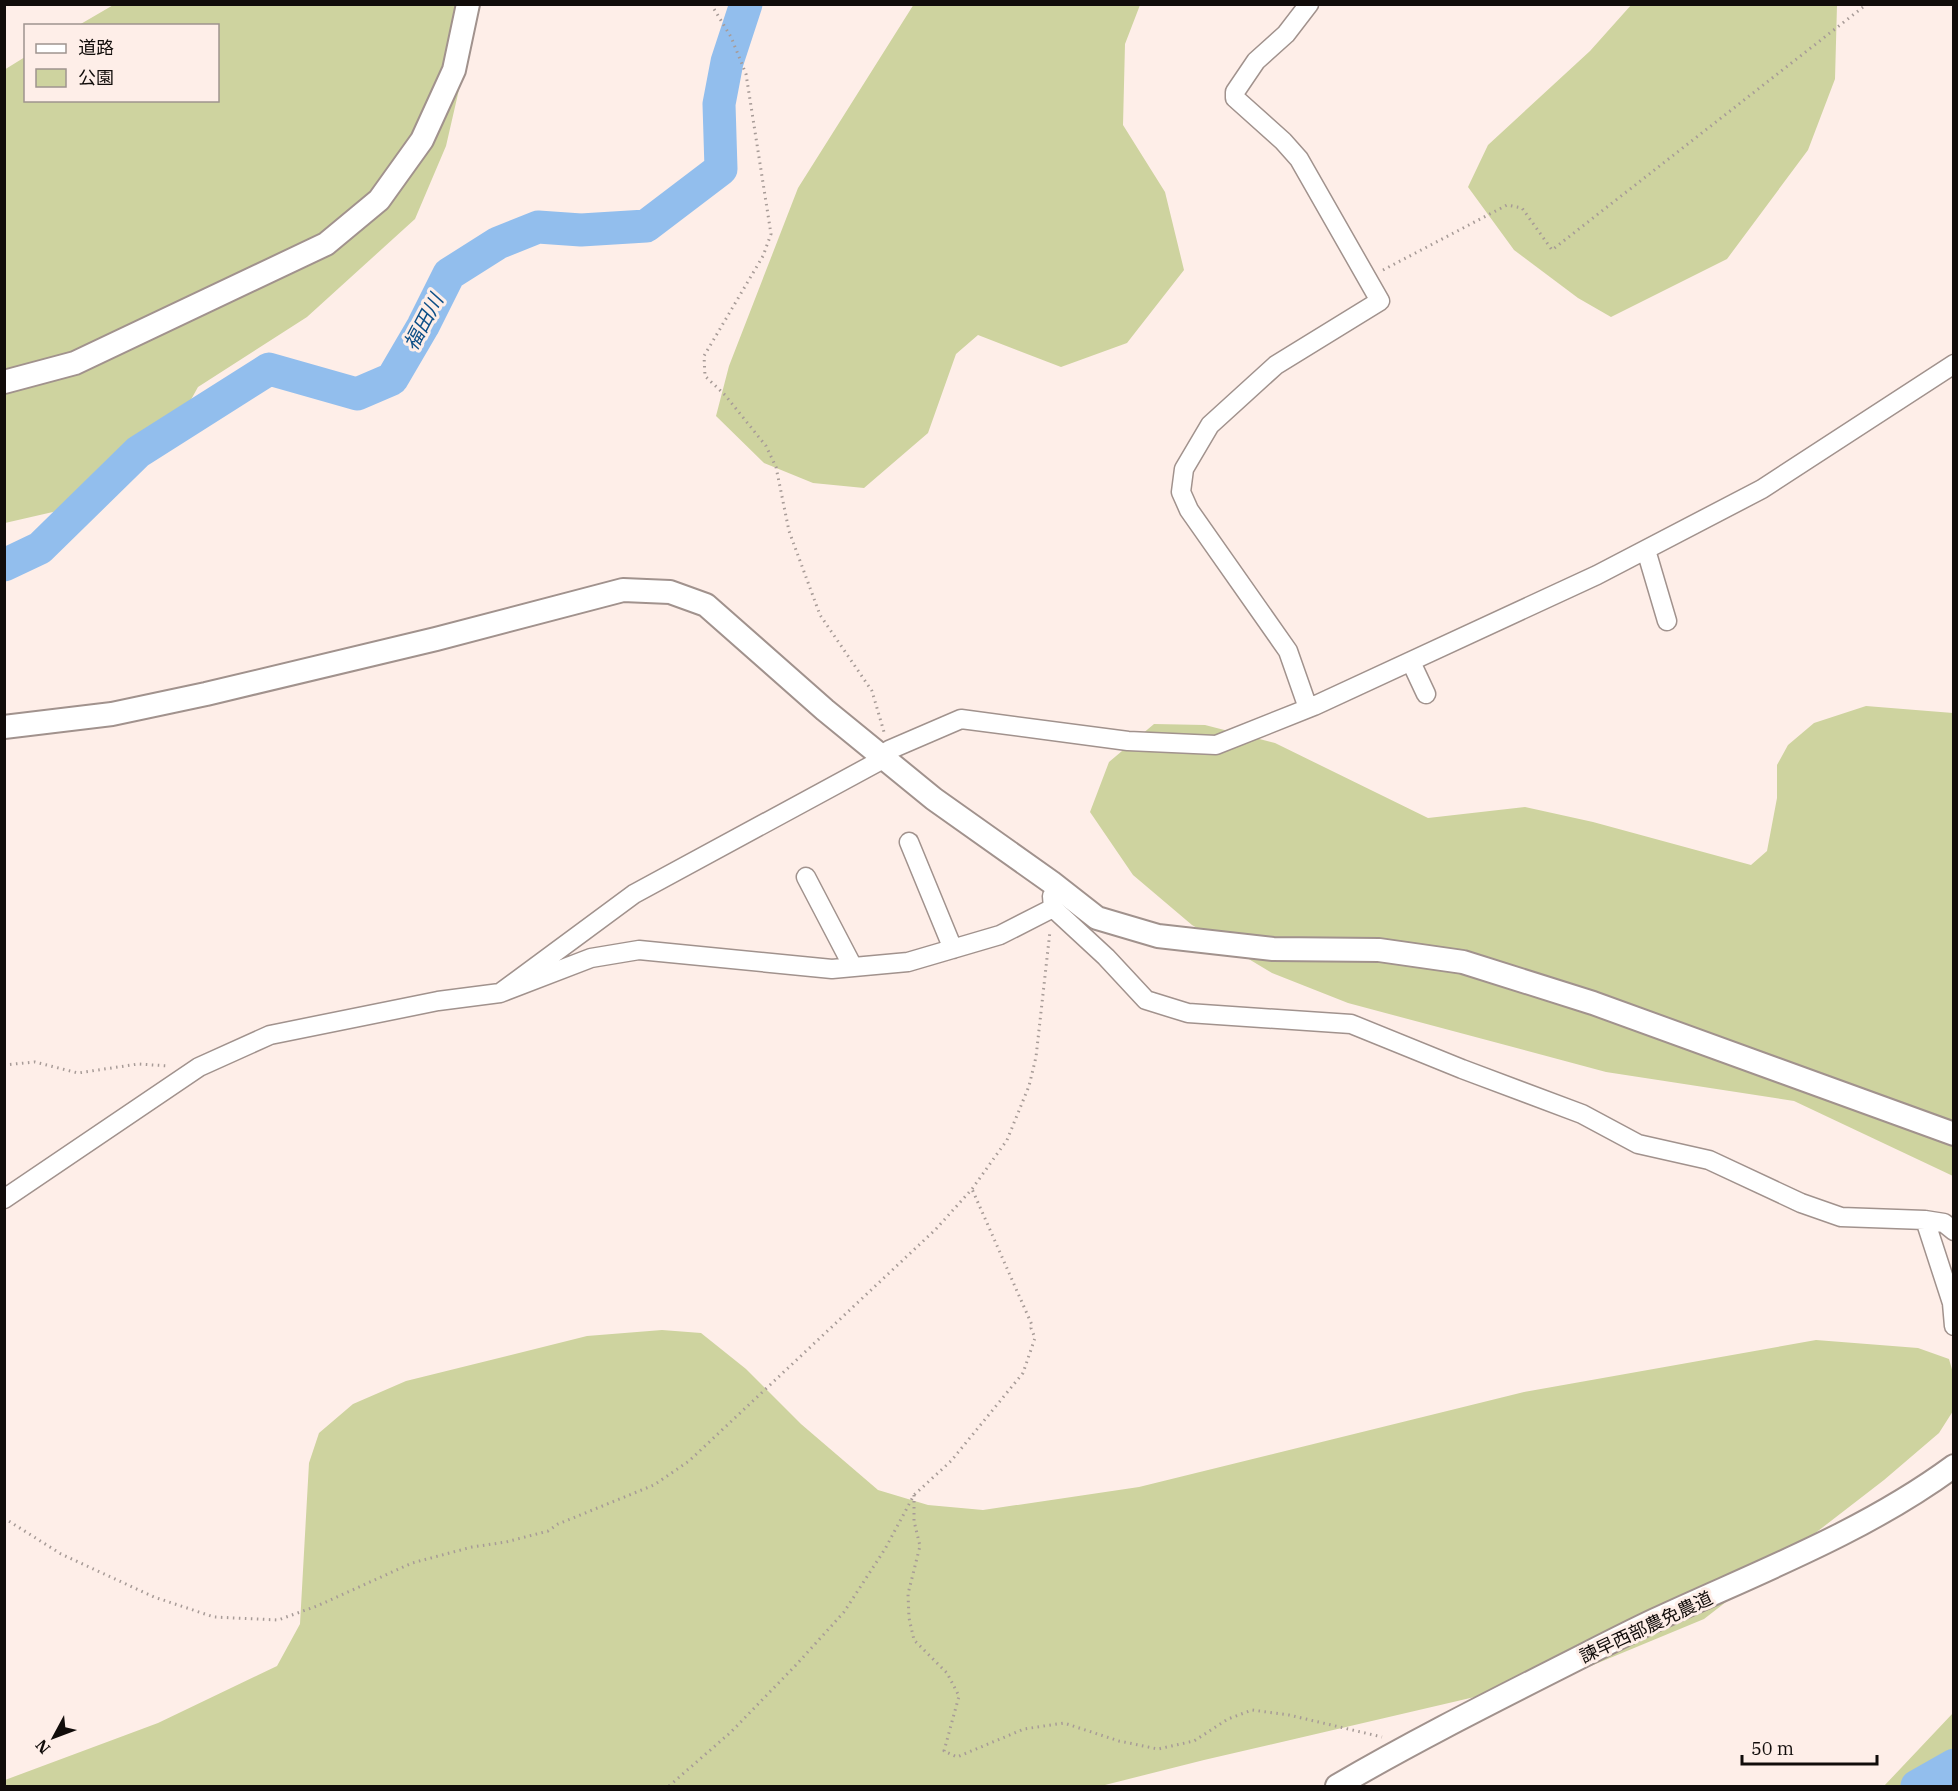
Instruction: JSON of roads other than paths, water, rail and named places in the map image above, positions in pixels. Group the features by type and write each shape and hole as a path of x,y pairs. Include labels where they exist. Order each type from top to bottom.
{"street":[{"path":"4,382 75,363 326,244 335,237 379,200 422,140 454,70 468,4"},
{"path":"1308,708 1288,651 1189,510 1181,492 1184,469 1210,425 1276,364 1380,301 1299,159 1283,141 1235,98 1235,92 1256,61 1286,34 1309,4"},
{"path":"500,993 634,894 887,754 961,719 1128,741 1216,745 1308,708 1411,662 1646,550 1762,489 1953,364"},
{"path":"1646,550 1667,621"},
{"path":"4,727 112,714 206,694 623,590 670,592 706,605 825,710 887,754 934,799 1051,882 1097,918 1158,936 1273,949 1379,950 1463,962 1593,1003 1953,1134"},
{"path":"1411,662 1426,694"},
{"path":"909,842 953,949"},
{"path":"807,877 853,967"},
{"path":"1051,882 1053,908 1106,957 1146,1000 1188,1013 1351,1024 1582,1114 1638,1144 1709,1160 1801,1203 1831,1214 1841,1217 1925,1220 1944,1223 1953,1231"},
{"path":"4,1199 200,1067 270,1035 438,1002 500,993 591,958 639,950 832,969 908,962 1000,934 1053,908"},
{"path":"1925,1220 1952,1303 1953,1326"},
{"name":"諫早西部農免農道","path":"1337,1786 1412,1744 1655,1620 1773,1568 1864,1521 1931,1483 1953,1466"}],"waterway":[{"name":"福田川","path":"4,565 40,548 138,452 269,369 357,394 392,379 423,326 449,274 498,243 538,227 581,230 646,226 721,169 719,104 727,62 746,4"},
{"path":"1917,1786 1954,1765"}]}
